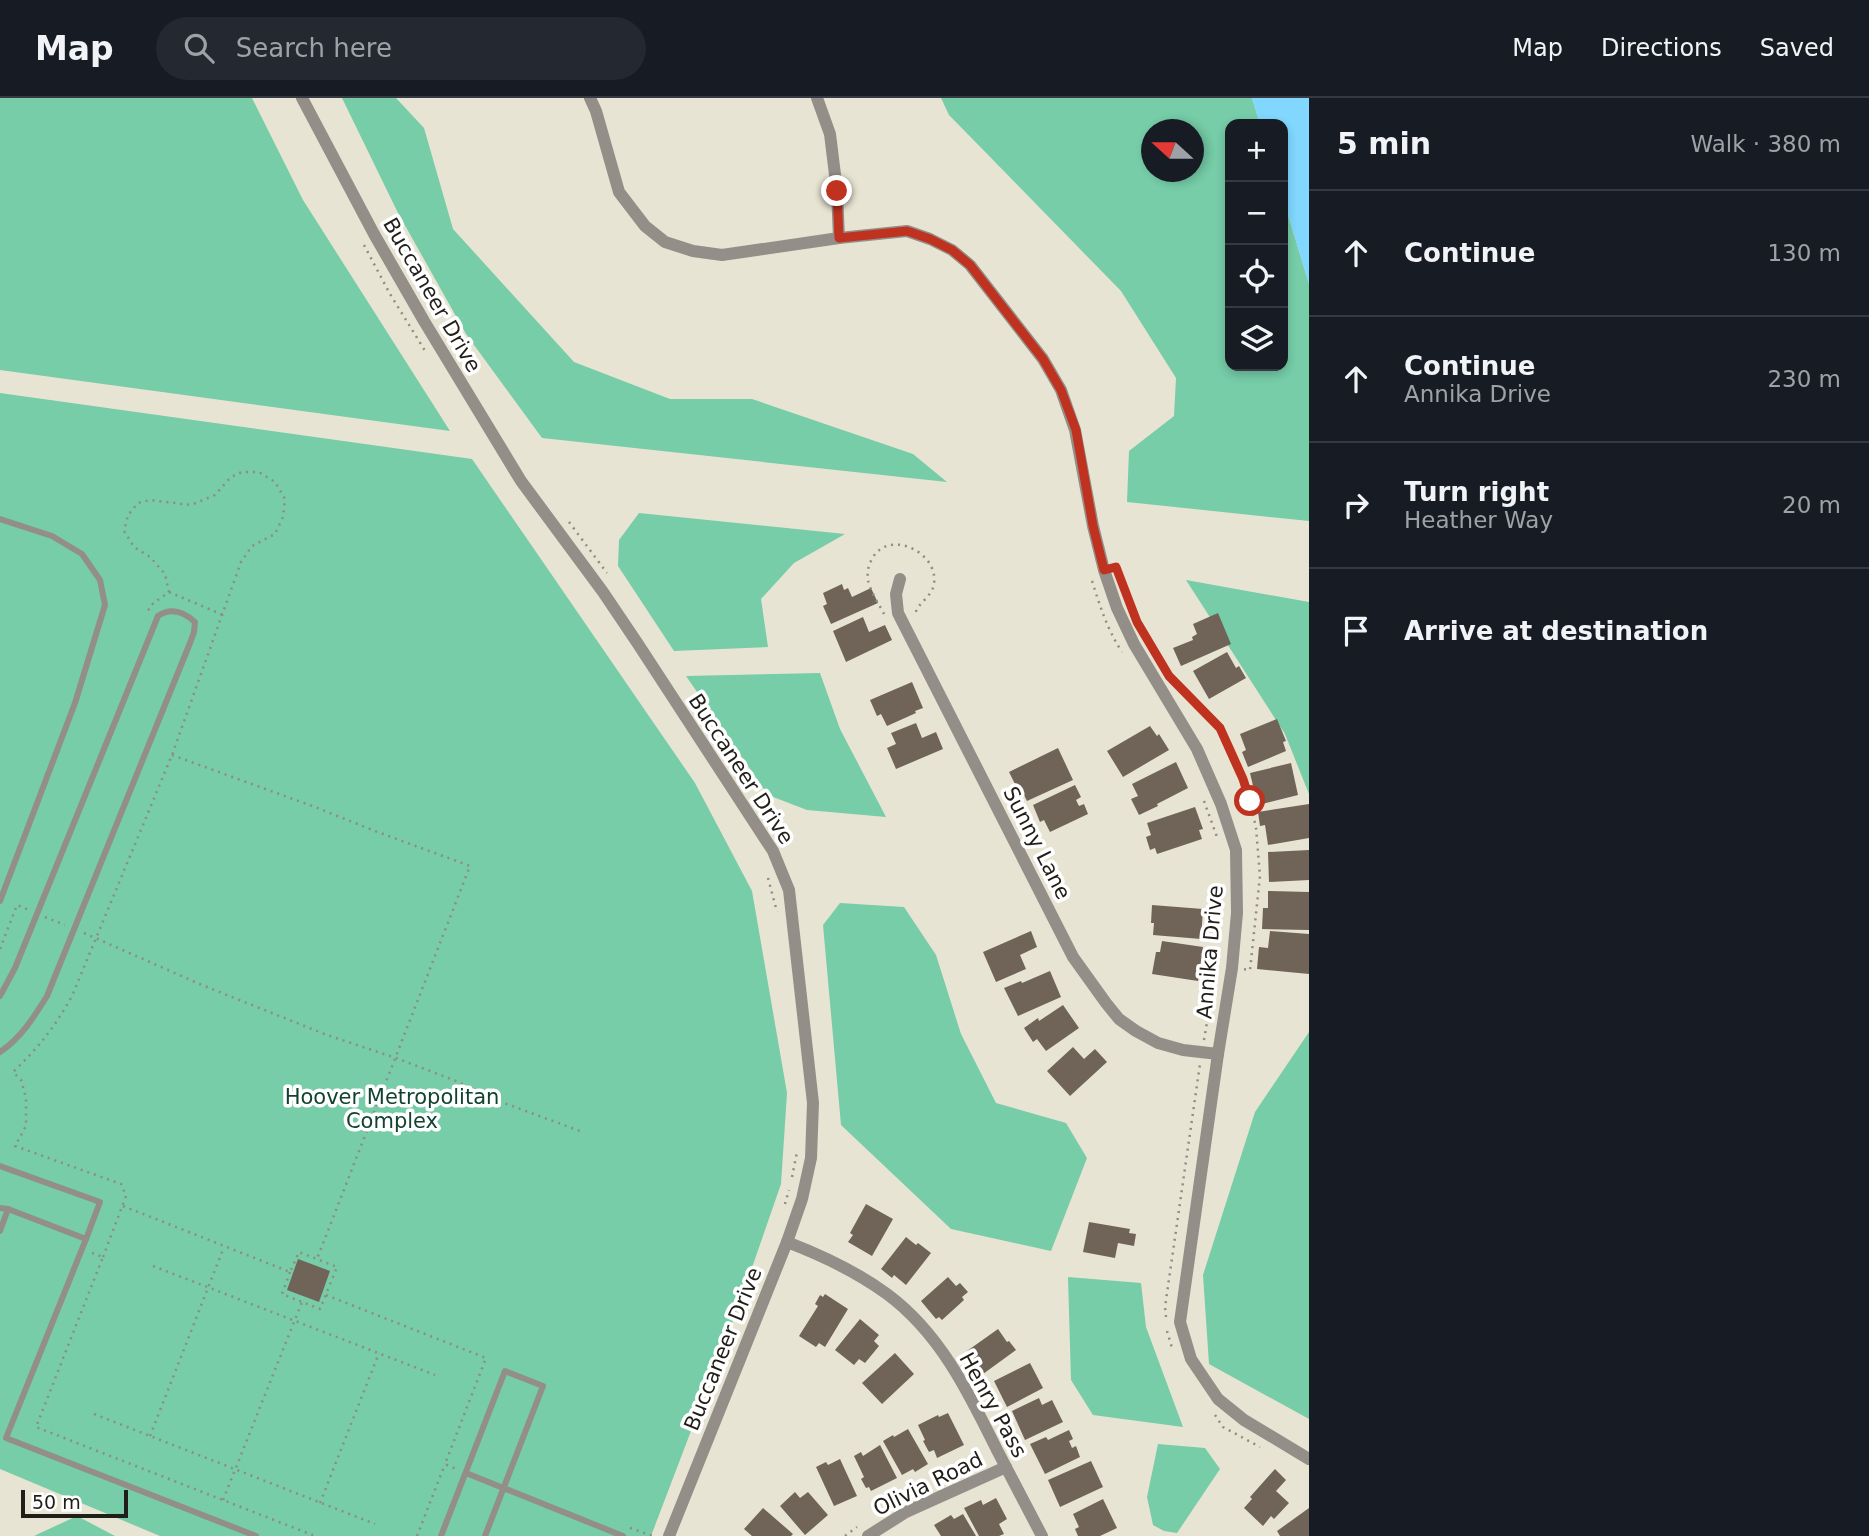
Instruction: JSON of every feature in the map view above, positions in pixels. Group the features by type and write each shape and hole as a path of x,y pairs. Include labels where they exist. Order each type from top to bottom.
{"street":[{"name":"Buccaneer Drive","path":"302,98 373,234 521,481 638,644 773,851 789,890 813,1103 811,1158 802,1199 787,1242 669,1536"},
{"name":"Annika Drive","path":"590,98 619,192 645,226 665,242 693,251 722,255 907,231 930,239 952,250 970,265 1043,359 1061,390 1076,430 1093,526 1117,608 1134,644 1197,749 1236,850 1237,913 1232,968 1180,1322 1191,1359 1218,1399 1244,1420 1309,1459"},
{"path":"817,98 830,134 839,238"},
{"name":"Sunny Lane","path":"900,579 896,604 898,613 1073,957 1119,1019 1136,1031 1158,1043 1183,1050 1218,1054"},
{"name":"Henry Pass","path":"787,1242 846,1269 887,1294 910,1314 949,1361 965,1386 1042,1536"},
{"name":"Olivia Road","path":"868,1536 906,1513 1006,1467"}],"lane":[{"path":"0,519 52,536 82,554 100,580 104,605 75,703 0,901"},
{"path":"0,996 16,968 158,616 165,611 188,615 195,622 190,643 47,996 30,1023 0,1052"},
{"path":"0,1166 100,1202 6,1438"},
{"path":"0,1208 86,1239"},
{"path":"0,1231 8,1209"},
{"path":"441,1536 505,1371 543,1386 485,1536"},
{"path":"0,1430 6,1438 256,1536"},
{"path":"466,1473 623,1536"}],"path":[{"path":"359,236 432,363"},
{"path":"566,517 613,582"},
{"path":"1104,570 1090,573 1102,614 1112,637 1127,659"},
{"path":"169,592 222,615"},
{"path":"1169,676 1220,728 1243,779 1256,828 1260,876 1250,970 1232,968"},
{"path":"172,755 470,866 317,1259"},
{"path":"1201,792 1220,845"},
{"path":"766,871 778,921"},
{"path":"0,949 17,905 202,985 580,1131"},
{"path":"95,939 72,996 59,1019 38,1047 13,1072 21,1080 26,1098 26,1125 15,1146 121,1184 126,1196 36,1427 315,1536"},
{"path":"1174,1353 1168,1334 1165,1307 1201,1052 1219,953"},
{"path":"784,1207 797,1151"},
{"path":"123,1206 290,1272"},
{"path":"150,1436 225,1246"},
{"path":"82,1249 103,1257"},
{"path":"299,1252 337,1267 320,1309 282,1294 290,1272 299,1252"},
{"path":"153,1266 435,1375"},
{"path":"223,1500 302,1302"},
{"path":"320,1503 379,1353"},
{"path":"1212,1411 1223,1427 1263,1448"},
{"path":"94,1414 375,1524"},
{"path":"984,1454 982,1459 989,1474"},
{"path":"417,1536 445,1464"}],"green space":[{"path":"0,98 252,98 303,200 450,431 0,370"},
{"path":"342,98 396,98 424,128 453,229 574,362 670,399 752,399 913,454 947,482 542,438 466,334 398,213"},
{"path":"941,98 1252,98 1258,119 1225,119 1225,371 1288,371 1288,215 1309,284 1309,521 1127,502 1129,451 1174,416 1176,378 1121,291 949,115"},
{"name":"Hoover Metropolitan Complex","path":"0,393 472,459 695,783 752,891 787,1093 781,1184 739,1305 651,1536 160,1536 0,1469"},
{"path":"639,513 845,534 794,563 761,599 768,647 674,651 618,566 619,540"},
{"path":"1186,580 1309,602 1309,794 1285,734"},
{"path":"820,673 840,729 886,817 807,810 768,795 686,676"},
{"path":"840,903 904,907 936,955 961,1034 996,1103 1066,1123 1087,1158 1051,1251 951,1229 841,1125 823,925"},
{"path":"1309,1032 1309,1419 1209,1364 1203,1275 1255,1112"},
{"path":"1068,1277 1141,1283 1146,1327 1183,1427 1093,1415 1071,1380"},
{"path":"1158,1444 1205,1448 1220,1469 1177,1533 1164,1531 1153,1525 1147,1497"},
{"path":"77,1516 115,1536 34,1536 36,1535"}],"water":[{"path":"1252,98 1309,98 1309,284 1288,215 1288,119 1258,119"}],"building":[{"path":"842,584 844,590 848,588 852,597 871,588 878,603 831,624 823,606 827,604 823,593"},
{"path":"1218,613 1231,644 1181,666 1173,648 1193,640 1192,637 1197,634 1193,624"},
{"path":"863,617 869,632 885,625 892,640 846,662 833,631"},
{"path":"1227,652 1236,668 1239,666 1246,678 1209,699 1193,671"},
{"path":"912,682 923,708 887,726 881,714 877,716 870,700"},
{"path":"1277,719 1286,741 1283,742 1286,751 1248,767 1242,752 1246,750 1240,734"},
{"path":"916,723 922,738 936,732 943,749 896,769 887,748 896,744 891,733"},
{"path":"1150,726 1169,750 1123,777 1107,751"},
{"path":"1058,748 1073,780 1027,801 1009,772"},
{"path":"1176,762 1188,788 1139,815 1131,799 1138,796 1132,784"},
{"path":"1291,763 1298,795 1254,806 1250,773"},
{"path":"1075,785 1081,797 1076,800 1079,806 1084,804 1088,814 1050,832 1044,820 1040,822 1033,805"},
{"path":"1309,804 1309,838 1268,845 1265,825 1260,826 1258,812"},
{"path":"1195,807 1203,829 1199,830 1202,839 1157,854 1155,848 1150,850 1146,837 1151,835 1147,823"},
{"path":"1309,850 1309,880 1269,882 1268,852"},
{"path":"1268,891 1309,892 1309,930 1262,929 1263,908 1268,908"},
{"path":"1152,905 1203,909 1201,939 1153,935"},
{"path":"1031,931 1037,947 1020,955 1026,969 996,982 983,952"},
{"path":"1270,931 1309,934 1309,974 1257,969 1259,947 1268,948"},
{"path":"1162,941 1203,947 1198,981 1152,974 1156,952 1160,952"},
{"path":"1050,971 1061,997 1018,1016 1004,988"},
{"path":"1063,1005 1079,1028 1046,1051 1037,1039 1033,1042 1024,1028"},
{"path":"1073,1047 1084,1059 1095,1049 1107,1062 1070,1096 1047,1071"},
{"path":"866,1204 893,1219 872,1256 848,1242"},
{"path":"1089,1222 1130,1229 1129,1233 1136,1234 1134,1246 1118,1243 1115,1258 1083,1252"},
{"path":"906,1237 931,1253 906,1285 881,1269"},
{"path":"298,1259 330,1271 319,1302 287,1290"},
{"path":"948,1277 956,1286 960,1283 968,1292 962,1297 964,1300 942,1320 939,1317 936,1319 921,1301"},
{"path":"825,1294 848,1309 825,1347 819,1343 816,1347 799,1336 818,1306 815,1304 820,1295 823,1297"},
{"path":"860,1319 879,1335 874,1341 879,1346 865,1363 859,1359 854,1365 835,1350"},
{"path":"998,1329 1016,1350 983,1374 967,1351"},
{"path":"895,1353 914,1374 882,1404 862,1383"},
{"path":"1030,1363 1043,1388 1007,1407 994,1381"},
{"path":"1039,1398 1042,1405 1052,1400 1063,1422 1025,1440 1012,1411"},
{"path":"948,1413 964,1445 937,1458 934,1450 929,1452 918,1425"},
{"path":"908,1429 928,1464 915,1472 913,1469 902,1475 883,1441"},
{"path":"1069,1430 1073,1439 1069,1441 1072,1448 1076,1446 1080,1457 1045,1474 1030,1444 1046,1437 1048,1440"},
{"path":"880,1445 897,1478 871,1491 861,1479 864,1477 854,1456 861,1452 863,1456"},
{"path":"840,1459 857,1496 834,1506 816,1467"},
{"path":"1091,1461 1103,1487 1060,1507 1048,1480"},
{"path":"1275,1469 1286,1480 1276,1491 1289,1503 1274,1519 1271,1516 1263,1526 1244,1508 1252,1499 1250,1497"},
{"path":"795,1492 800,1498 808,1492 828,1515 805,1535 780,1506"},
{"path":"996,1498 1007,1519 999,1524 1004,1534 979,1536 964,1508 981,1500 983,1505"},
{"path":"1103,1499 1117,1528 1100,1536 1078,1536 1075,1529 1079,1527 1073,1514"},
{"path":"763,1508 793,1534 752,1536 744,1529"},
{"path":"1309,1508 1309,1536 1280,1536 1277,1531"},
{"path":"963,1514 976,1536 941,1536 934,1525 951,1515 954,1519"}],"route":[{"path":"837,191 839,238 907,231 952,250 970,265 1043,359 1061,390 1076,430 1093,526 1104,570 1116,567 1137,622 1169,676 1220,728 1250,801"}]}
